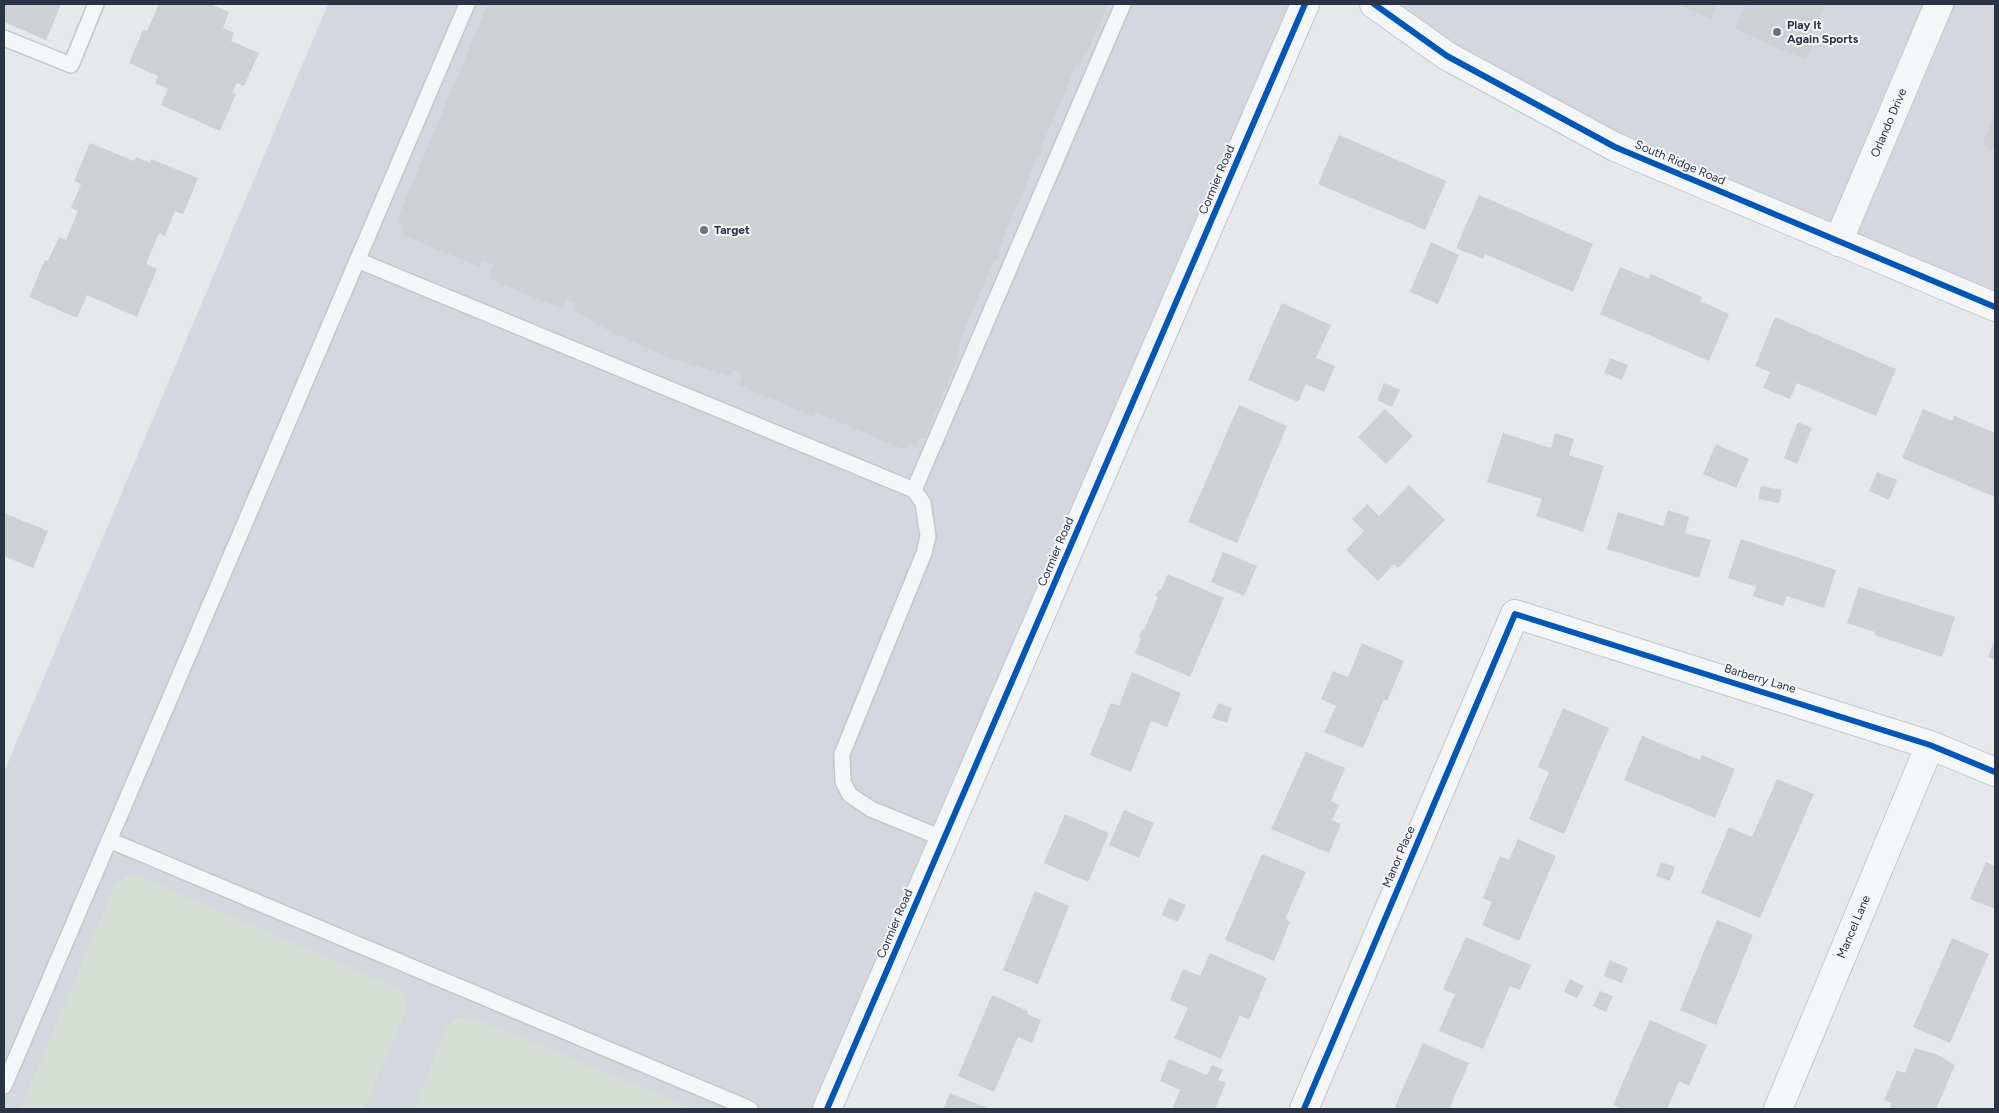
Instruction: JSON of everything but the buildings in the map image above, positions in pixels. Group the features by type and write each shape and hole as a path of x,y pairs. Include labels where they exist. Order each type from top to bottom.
{"street":[{"name":"Cormier Road","path":"828,1109 1305,4"},
{"name":"South Ridge Road","path":"1374,4 1447,56 1615,147 1995,307"},
{"name":"Orlando Drive","path":"1838,242 1939,4"},
{"name":"Barberry Lane","path":"1515,614 1930,745 1995,772"},
{"name":"Manor Place","path":"1304,1109 1515,614"},
{"name":"Mancel Lane","path":"1778,1109 1930,745"}],"lane":[{"path":"4,38 70,65 96,4"},
{"path":"4,1086 467,4"},
{"path":"914,490 1123,4"},
{"path":"358,260 914,490 923,503 928,536 924,553 842,754 843,782 850,795 871,809 944,839"},
{"path":"109,840 750,1109"}],"shaded area":[{"path":"328,4 1305,4 827,1109 4,1109 4,772"},
{"path":"1374,4 1995,4 1995,307 1615,147"},
{"path":"125,877 141,877 400,989 405,996 406,1011 364,1109 20,1109 115,885"},
{"path":"473,1017 694,1109 413,1109 448,1025 455,1019"}],"cycle path":[{"path":"827,1109 1305,4"},
{"path":"1374,4 1447,56 1615,147 1995,307"},
{"path":"1304,1109 1515,614 1930,745 1995,772"}],"place":[{"name":"Play It Again Sports","path":"1777,32"},
{"name":"Target","path":"704,230"}]}
